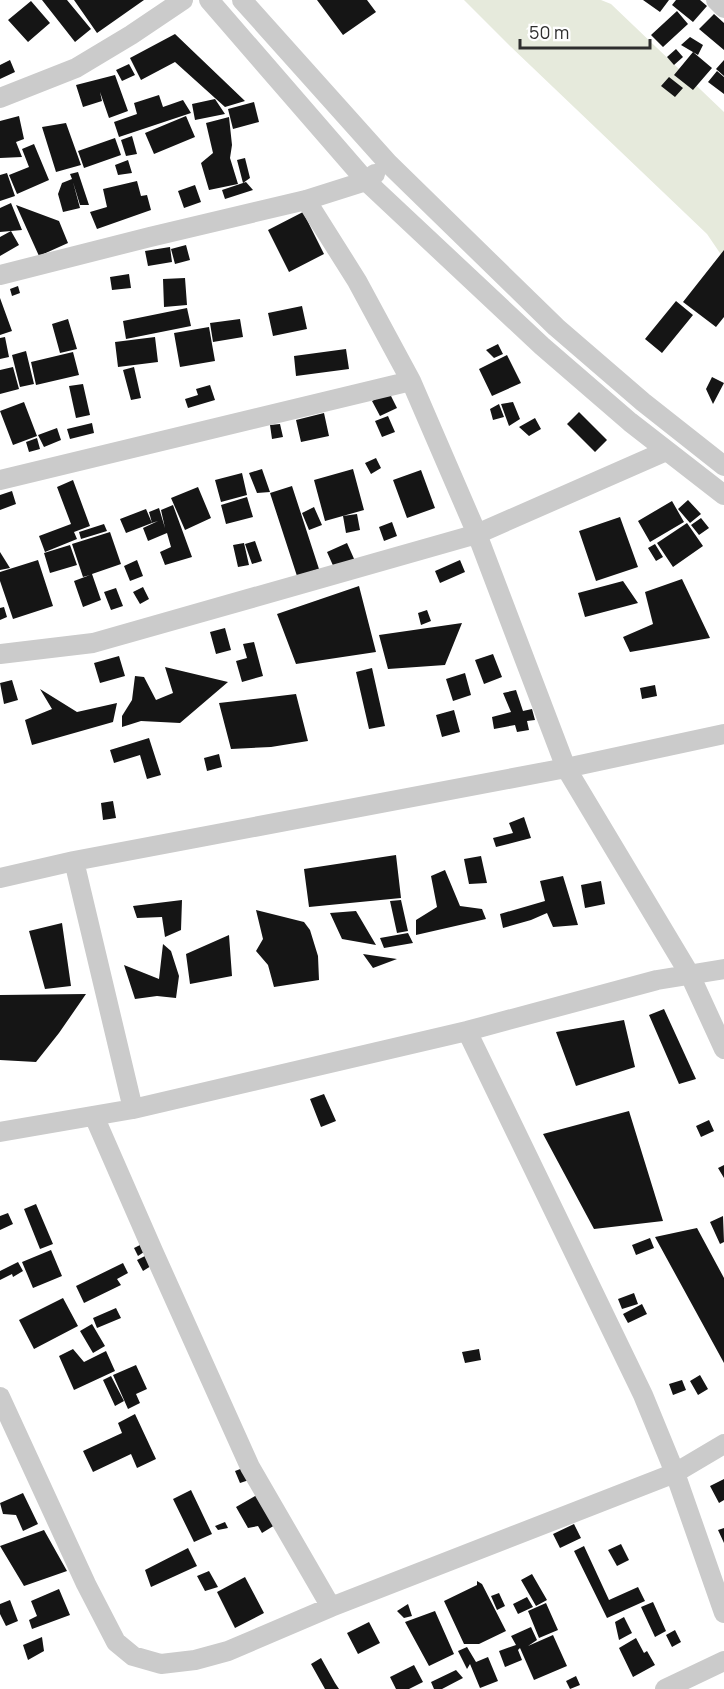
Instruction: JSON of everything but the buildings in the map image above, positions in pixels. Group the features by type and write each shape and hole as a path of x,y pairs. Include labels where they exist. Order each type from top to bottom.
{"street":[{"path":"0,98 76,68 183,0"},
{"path":"209,0 366,181 542,346 630,422 724,495"},
{"path":"242,0 388,162 556,327 643,402 724,466"},
{"path":"716,0 724,8"},
{"path":"0,276 306,200 366,181 388,162"},
{"path":"306,200 357,281 411,381 477,534 566,768 690,975 724,1049"},
{"path":"0,480 411,381"},
{"path":"0,654 93,643 477,534 666,451"},
{"path":"0,878 74,861 566,768 724,734"},
{"path":"74,861 133,1109"},
{"path":"0,1132 133,1109 467,1031 657,980 724,969"},
{"path":"467,1031 643,1395 675,1473 724,1613"},
{"path":"94,1116 250,1467 331,1607"},
{"path":"0,1396 86,1584 116,1642 133,1656 161,1664 195,1660 228,1651 331,1607 675,1473 724,1444"},
{"path":"665,1689 724,1661"}],"shaded area":[{"path":"464,0 601,0 611,4 724,112 724,259 707,234"}]}
